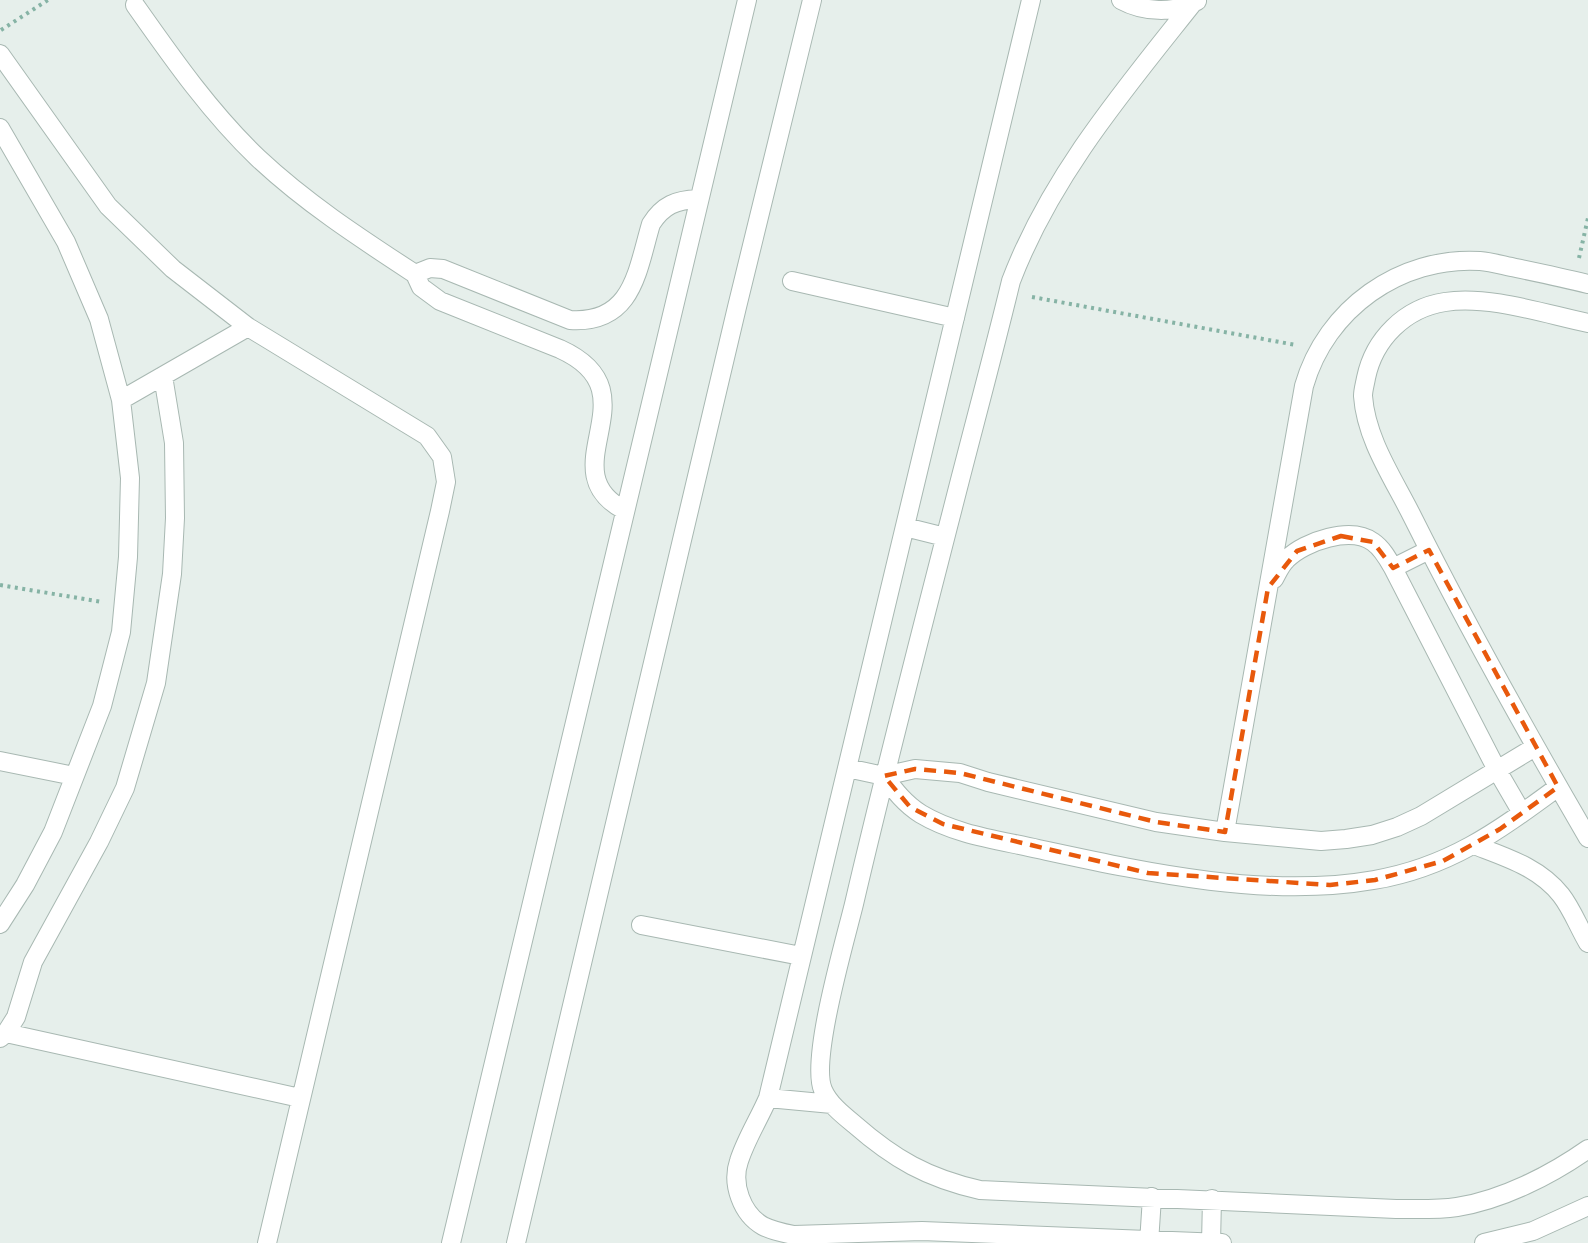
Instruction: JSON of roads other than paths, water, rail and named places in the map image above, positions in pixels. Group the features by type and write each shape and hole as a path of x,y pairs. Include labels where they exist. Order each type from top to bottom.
{"street":[{"path":"451,1243 747,0"},
{"path":"516,1243 812,0"},
{"path":"1031,0 768,1098 738,1163 736,1180 740,1197 748,1213 761,1225 777,1232 794,1235 922,1231 1222,1243"},
{"path":"1120,0 1134,7 1164,10 1196,2"},
{"path":"1196,2 1100,120 1064,177 1021,255 1008,293 884,776 826,1022 819,1070 822,1089 832,1104 870,1139 895,1157 921,1172 950,1183 980,1190 1396,1209 1457,1207 1513,1191 1566,1165 1588,1149"},
{"path":"135,6 192,86 258,158 333,220 415,274 421,287 440,301 560,349 585,364 600,389 603,403 603,418 594,460 596,482 611,503 624,510"},
{"path":"0,54 108,206 173,269 248,327 427,436 442,457 446,482 267,1243"},
{"path":"0,128 66,242 99,320 121,400 130,478 128,557 120,632 102,706 53,832 25,885 0,924"},
{"path":"415,274 430,268 454,272 570,320 585,321 600,318 614,310 630,290 651,224 656,216 672,203 682,200 698,200"},
{"path":"1225,832 1304,386 1309,368 1318,350 1341,317 1370,291 1404,273 1442,262 1481,261 1581,282"},
{"path":"792,281 955,318"},
{"path":"1588,322 1478,300 1444,302 1413,312 1387,333 1370,361 1363,393 1367,425 1429,550 1535,747 1588,838"},
{"path":"121,400 248,327"},
{"path":"163,376 174,443 175,518 172,574 156,682 125,788 99,842 33,962 16,1017 3,1036 300,1098"},
{"path":"905,527 945,537"},
{"path":"1268,588 1284,561 1311,543 1341,536 1358,535 1373,542 1385,553 1394,568 1497,770 1522,813"},
{"path":"1394,568 1429,550"},
{"path":"847,768 884,776 915,769 960,773 988,782 1156,822 1225,832 1321,841 1347,840 1397,827 1421,816 1535,747"},
{"path":"0,761 74,776"},
{"path":"884,776 898,796 916,811 965,833 1148,873 1193,879 1318,885 1375,880 1443,861 1474,845 1558,787"},
{"path":"1474,845 1528,867 1547,880 1562,896 1588,944"},
{"path":"641,926 801,956"},
{"path":"768,1098 832,1104"},
{"path":"1149,1241 1152,1197"},
{"path":"1211,1243 1212,1199"},
{"path":"1484,1243 1533,1231 1588,1206"}]}
